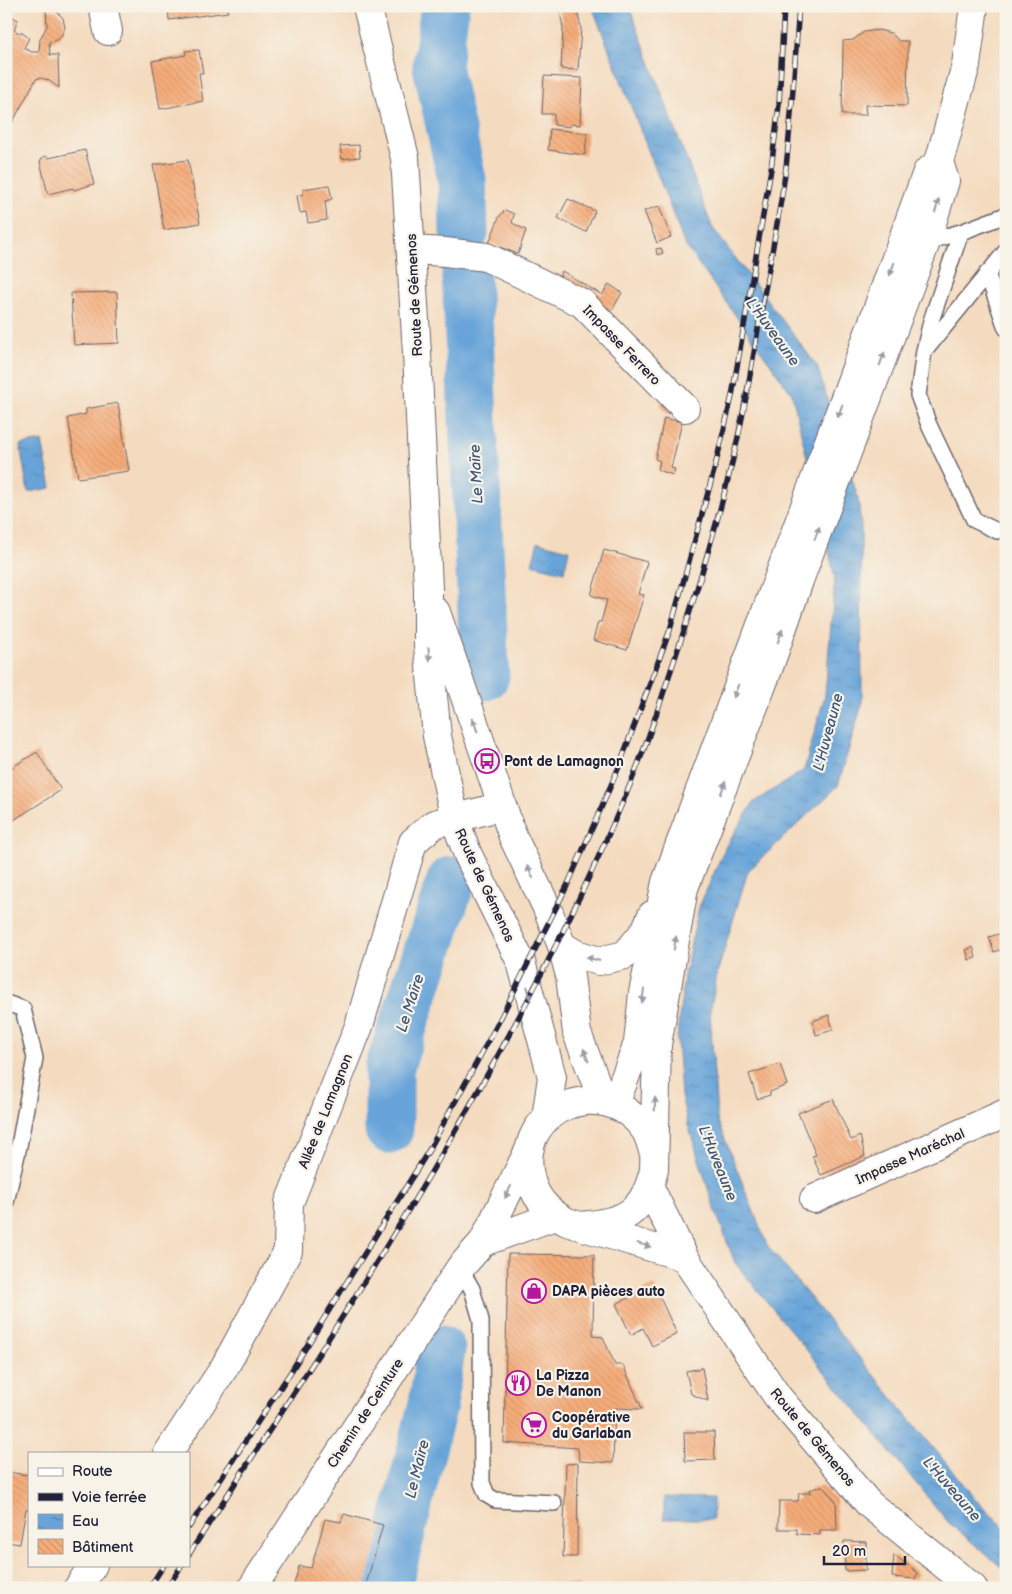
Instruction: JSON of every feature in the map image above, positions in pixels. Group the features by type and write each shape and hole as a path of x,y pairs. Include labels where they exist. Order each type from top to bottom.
{"street":[{"name":"Route de Gémenos","path":"367,6 405,158 428,588 428,646 437,736 455,820 468,855 521,962 552,1077 546,1118"},
{"path":"562,946 576,954 599,961 625,955 646,931 666,882 689,849 769,667 800,578 865,405 915,239 927,172 939,162 966,65 974,6"},
{"path":"580,1226 606,1224 624,1218 640,1204 650,1188 654,1170 657,1045 689,849 789,547 863,349 915,239"},
{"name":"Impasse Ferrero","path":"411,250 445,252 486,258 582,303 684,408"},
{"name":"Route de Gémenos","path":"428,588 513,837 547,908 562,946 570,976 577,1033 609,1102"},
{"name":"Allée de Lamagnon","path":"169,1452 224,1368 288,1251 289,1203 359,1026 413,842 434,824 455,820 502,806"},
{"path":"609,1102 638,1043 643,993 666,882"},
{"path":"654,1152 646,1131 632,1115 609,1102 588,1100 572,1102 546,1118 536,1132 530,1148 528,1167 532,1186 541,1202 555,1216 580,1226 684,1257"},
{"name":"Impasse Maréchal","path":"814,1199 1006,1113"},
{"name":"Chemin de Ceinture","path":"252,1588 460,1268 483,1242 530,1148"},
{"name":"Route de Gémenos","path":"650,1188 684,1257 777,1396 869,1504 962,1583"},
{"name":"Chemin de Ceinture","path":"483,1242 555,1216"},
{"path":"78,1588 92,1566"}],"lane":[{"path":"915,239 961,232 1006,215"},
{"path":"961,232 931,322 924,351 918,395 929,425 974,520 997,531 1006,529"},
{"path":"924,351 1006,251"},
{"path":"987,273 1006,328"},
{"path":"6,1003 23,1009 35,1058 19,1146 6,1202"},
{"path":"460,1268 472,1289 480,1320 482,1482 487,1495 495,1500 554,1503"}],"water":[{"name":"L'Huveaune","path":"592,6 629,6 712,227 817,366 858,498 861,526 862,704 838,786 748,871 718,970 710,1012 717,1119 767,1245 978,1502 1006,1529 1006,1571 948,1522 735,1263 713,1204 688,1125 681,1095 677,1039 684,976 699,907 726,846 754,802 804,770 825,695 835,578 792,394 685,245"},
{"path":"42,441 51,488 28,492 20,445"},
{"path":"538,542 569,550 564,572 532,564"},
{"path":"664,1497 713,1498 713,1519 664,1519"}],"building":[{"path":"168,6 227,6 228,12 169,20"},
{"path":"559,6 576,6 581,28 578,70 561,69 563,28"},
{"path":"46,9 56,11 63,18 65,28 60,38 49,42 50,55 58,55 59,88 48,80 36,79 11,125 6,123 6,17 8,14 18,20 14,30 21,34 21,32 29,38 24,48 32,52 39,52 40,39 47,26"},
{"path":"878,30 891,33 899,41 908,41 907,106 865,105 866,115 842,115 843,41 853,40 864,32"},
{"path":"199,50 203,73 199,73 203,101 160,109 152,61 186,55 185,51"},
{"path":"544,76 582,78 580,125 570,124 570,127 554,125 554,114 542,114"},
{"path":"550,129 587,133 585,155 548,150"},
{"path":"359,145 360,157 342,159 340,146"},
{"path":"85,150 94,184 74,190 73,188 48,194 40,161 42,158"},
{"path":"188,160 200,223 164,230 153,165"},
{"path":"329,185 332,199 325,201 327,220 308,223 306,212 300,213 297,196 303,194 303,189"},
{"path":"568,199 595,211 586,232 558,218"},
{"path":"659,206 671,237 657,243 644,211"},
{"path":"505,210 514,214 512,223 526,230 518,254 489,243 499,217"},
{"path":"661,248 663,253 657,255 656,249"},
{"path":"562,271 602,295 609,284 622,293 612,310 559,281"},
{"path":"117,292 119,343 74,345 71,293"},
{"path":"663,401 671,410 668,414 660,405"},
{"path":"118,403 129,471 78,478 68,418 86,414 86,409"},
{"path":"664,418 682,422 671,468 675,469 673,475 658,470 660,461 655,459"},
{"path":"604,550 647,562 638,594 644,595 627,650 593,640 598,622 601,622 607,600 591,595"},
{"path":"37,752 61,790 6,825 6,771"},
{"path":"1005,932 1006,948 994,952 989,937"},
{"path":"973,947 976,958 969,960 966,950"},
{"path":"829,1015 833,1030 816,1035 813,1021"},
{"path":"780,1064 787,1085 770,1092 770,1095 757,1099 749,1074"},
{"path":"833,1099 851,1140 860,1136 865,1156 821,1175 812,1156 816,1155 798,1113"},
{"path":"508,1254 594,1255 593,1336 603,1337 615,1365 623,1365 642,1409 615,1408 613,1463 579,1461 578,1448 504,1443"},
{"path":"654,1285 677,1334 652,1346 643,1328 631,1335 616,1304"},
{"path":"702,1368 708,1401 691,1394 686,1371"},
{"path":"684,1432 714,1432 715,1460 685,1461"},
{"path":"578,1463 577,1557 563,1557 566,1464"},
{"path":"6,1472 28,1475 28,1510 26,1509 20,1544 6,1542"},
{"path":"822,1486 836,1501 837,1530 820,1530 820,1535 797,1534 797,1529 778,1529 779,1501 798,1501 799,1493 810,1493 809,1490"},
{"path":"344,1514 383,1525 365,1588 293,1588 299,1566 311,1568 325,1519 341,1522"},
{"path":"844,1541 866,1542 866,1570 845,1571"},
{"path":"894,1555 918,1573 915,1579 892,1577"},
{"path":"563,1584 579,1585 579,1588 563,1588"}],"waterway":[{"name":"Le Maïre","path":"445,6 437,66 462,180 464,232"},
{"name":"Le Maïre","path":"466,272 485,676"},
{"name":"Le Maïre","path":"389,1129 389,1069 451,881"},
{"name":"Le Maïre","path":"387,1588 433,1404 441,1350"}],"railway":[{"path":"190,1525 290,1373 429,1150 498,1023 568,884 618,769 670,630 715,467 732,396 771,169 779,105 784,6"},
{"path":"190,1552 365,1281 476,1096 576,904 637,767 666,686 700,580 736,447 786,167 799,6"},
{"path":"149,1588 163,1566"},
{"path":"167,1588 181,1566"}],"place":[{"name":"Pont de Lamagnon","path":"487,761"},
{"name":"DAPA pièces auto","path":"534,1291"},
{"name":"La Pizza De Manon","path":"518,1383"},
{"name":"Coopérative du Garlaban","path":"534,1425"}]}
